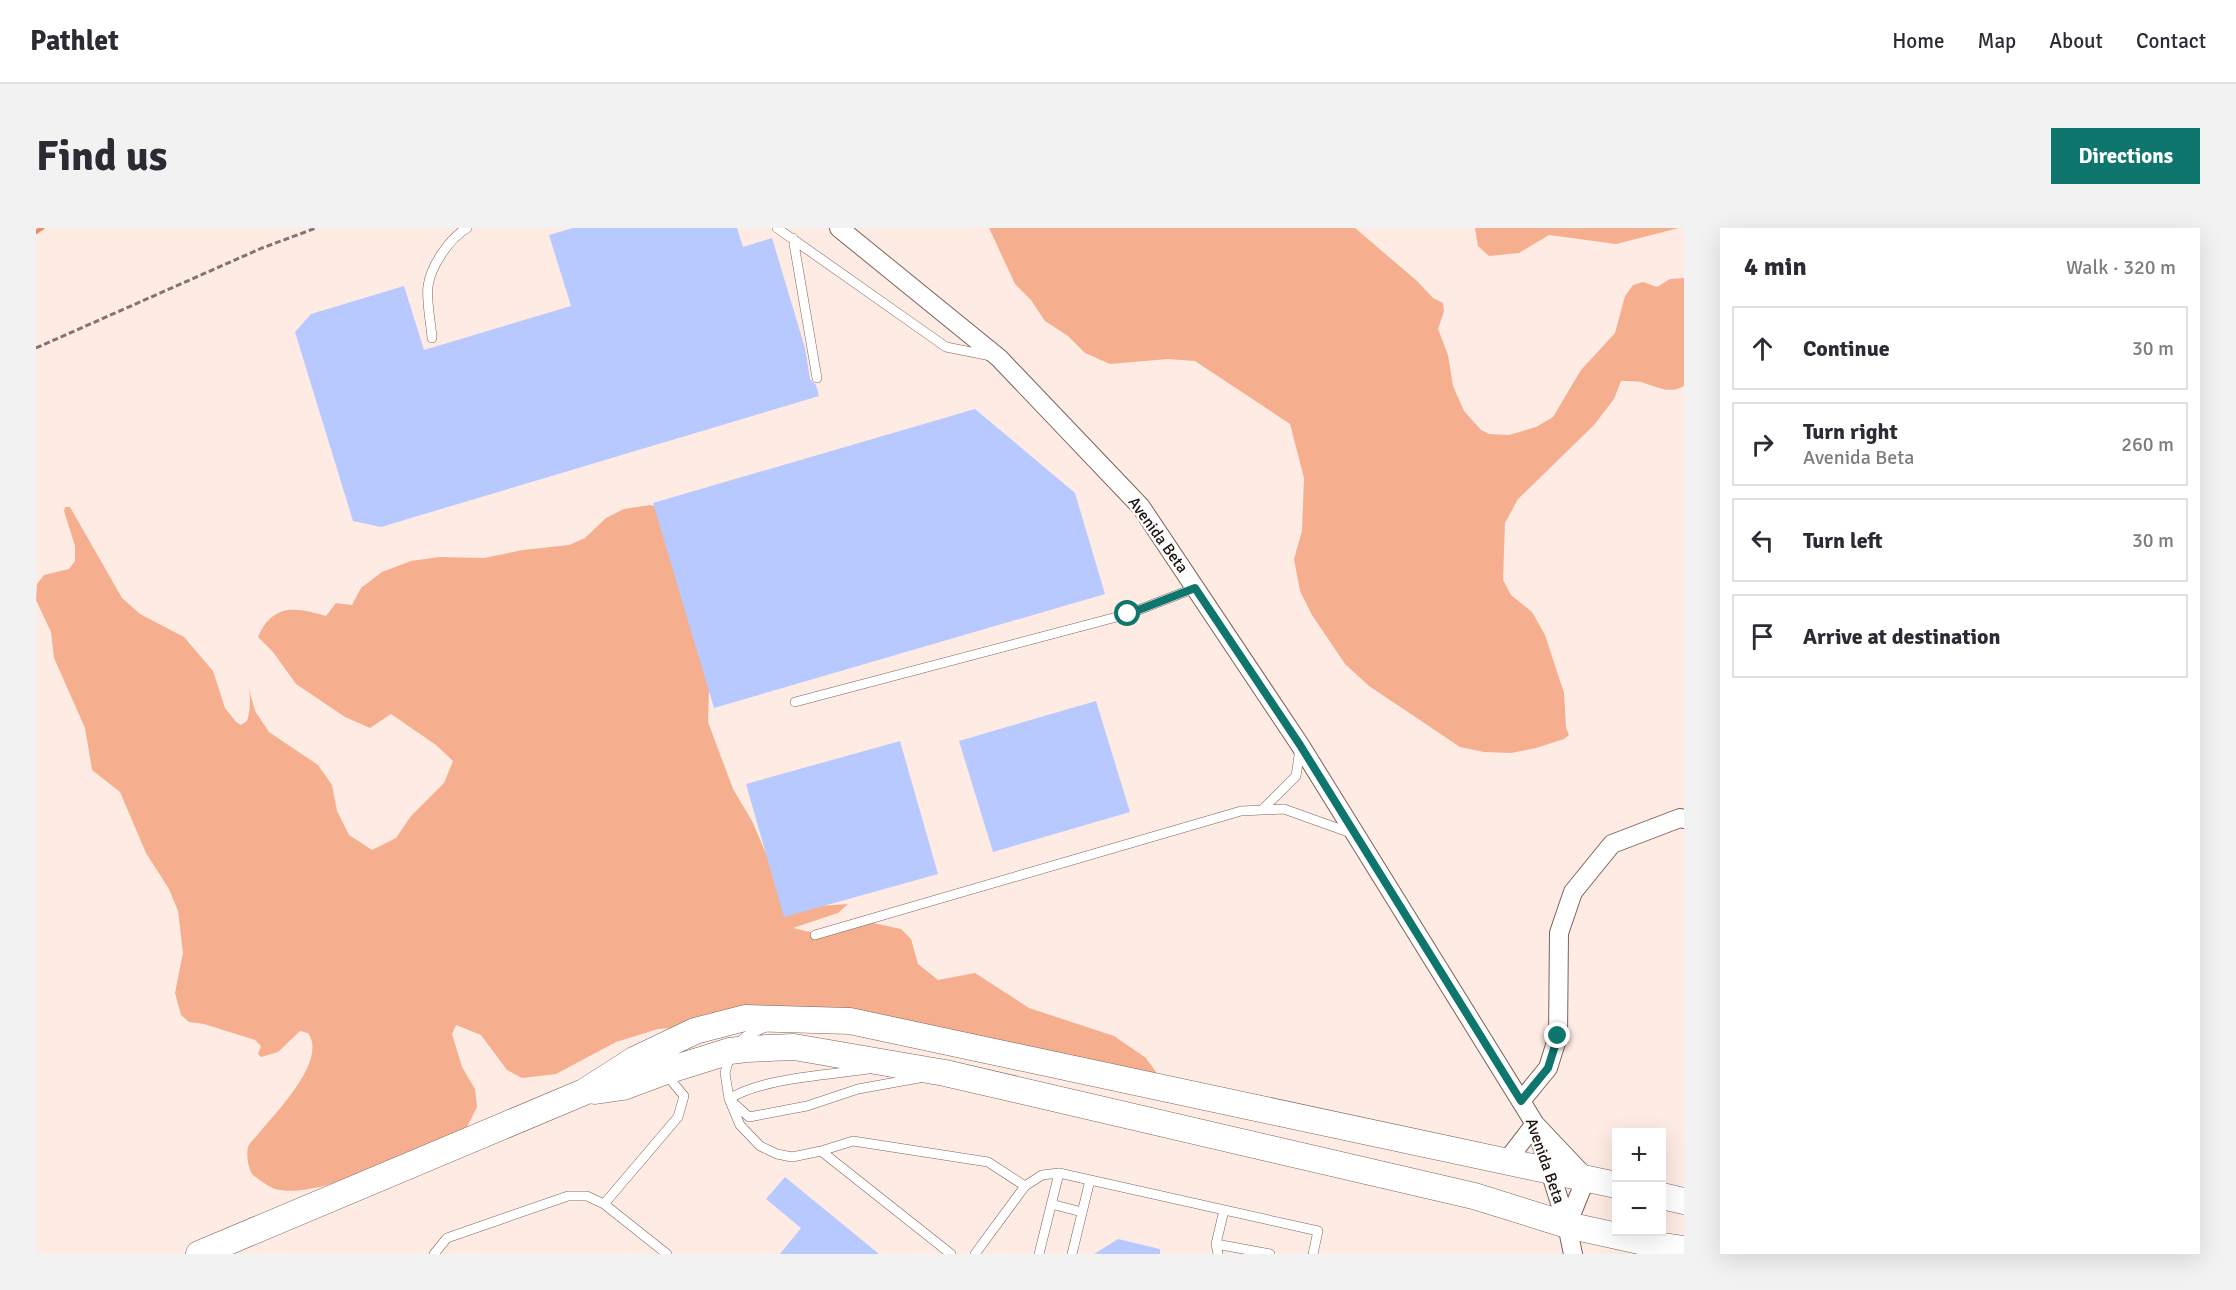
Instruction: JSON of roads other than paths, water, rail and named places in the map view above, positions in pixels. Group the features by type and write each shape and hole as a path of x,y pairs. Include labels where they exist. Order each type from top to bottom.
{"main road":[{"path":"199,1254 584,1092 634,1060 695,1031 745,1018 850,1021 893,1029 1505,1163 1612,1184"},
{"path":"584,1092 623,1087 730,1051 794,1047 945,1073 1474,1196 1631,1247 1662,1246 1684,1249"},
{"path":"1666,1197 1684,1201"}],"street":[{"name":"Avenida Beta","path":"838,228 999,358 1141,507 1358,835 1535,1124 1567,1225 1573,1254"},
{"path":"1521,1101 1548,1068 1558,1036 1559,933 1573,892 1612,844 1680,818 1684,819"},
{"path":"1505,1163 1535,1124 1586,1178 1567,1225"}],"lane":[{"path":"432,338 428,286 436,266 458,234 467,228"},
{"path":"777,228 946,347 999,358"},
{"path":"793,238 817,378"},
{"path":"795,702 1128,614 1195,588"},
{"path":"1262,810 1296,776 1300,745"},
{"path":"815,935 1241,811 1284,809 1358,835"},
{"path":"813,1020 763,1028 746,1036 730,1051 726,1073 729,1099 740,1125 760,1146 777,1154 792,1157 853,1141 988,1162 1025,1186"},
{"path":"729,1099 742,1091 783,1082 900,1064"},
{"path":"604,1204 678,1117 684,1095 663,1072"},
{"path":"729,1099 749,1117 807,1106 858,1089 945,1073"},
{"path":"821,1151 951,1254"},
{"path":"1039,1254 1059,1173"},
{"path":"975,1254 1025,1186 1042,1174 1059,1173 1318,1231 1313,1254"},
{"path":"1072,1254 1090,1180"},
{"path":"434,1254 447,1238 568,1196 587,1196 604,1204 667,1254"},
{"path":"1051,1204 1082,1212"},
{"path":"1224,1210 1217,1249 1270,1254"}],"waterway":[{"path":"36,232 42,228"}]}
